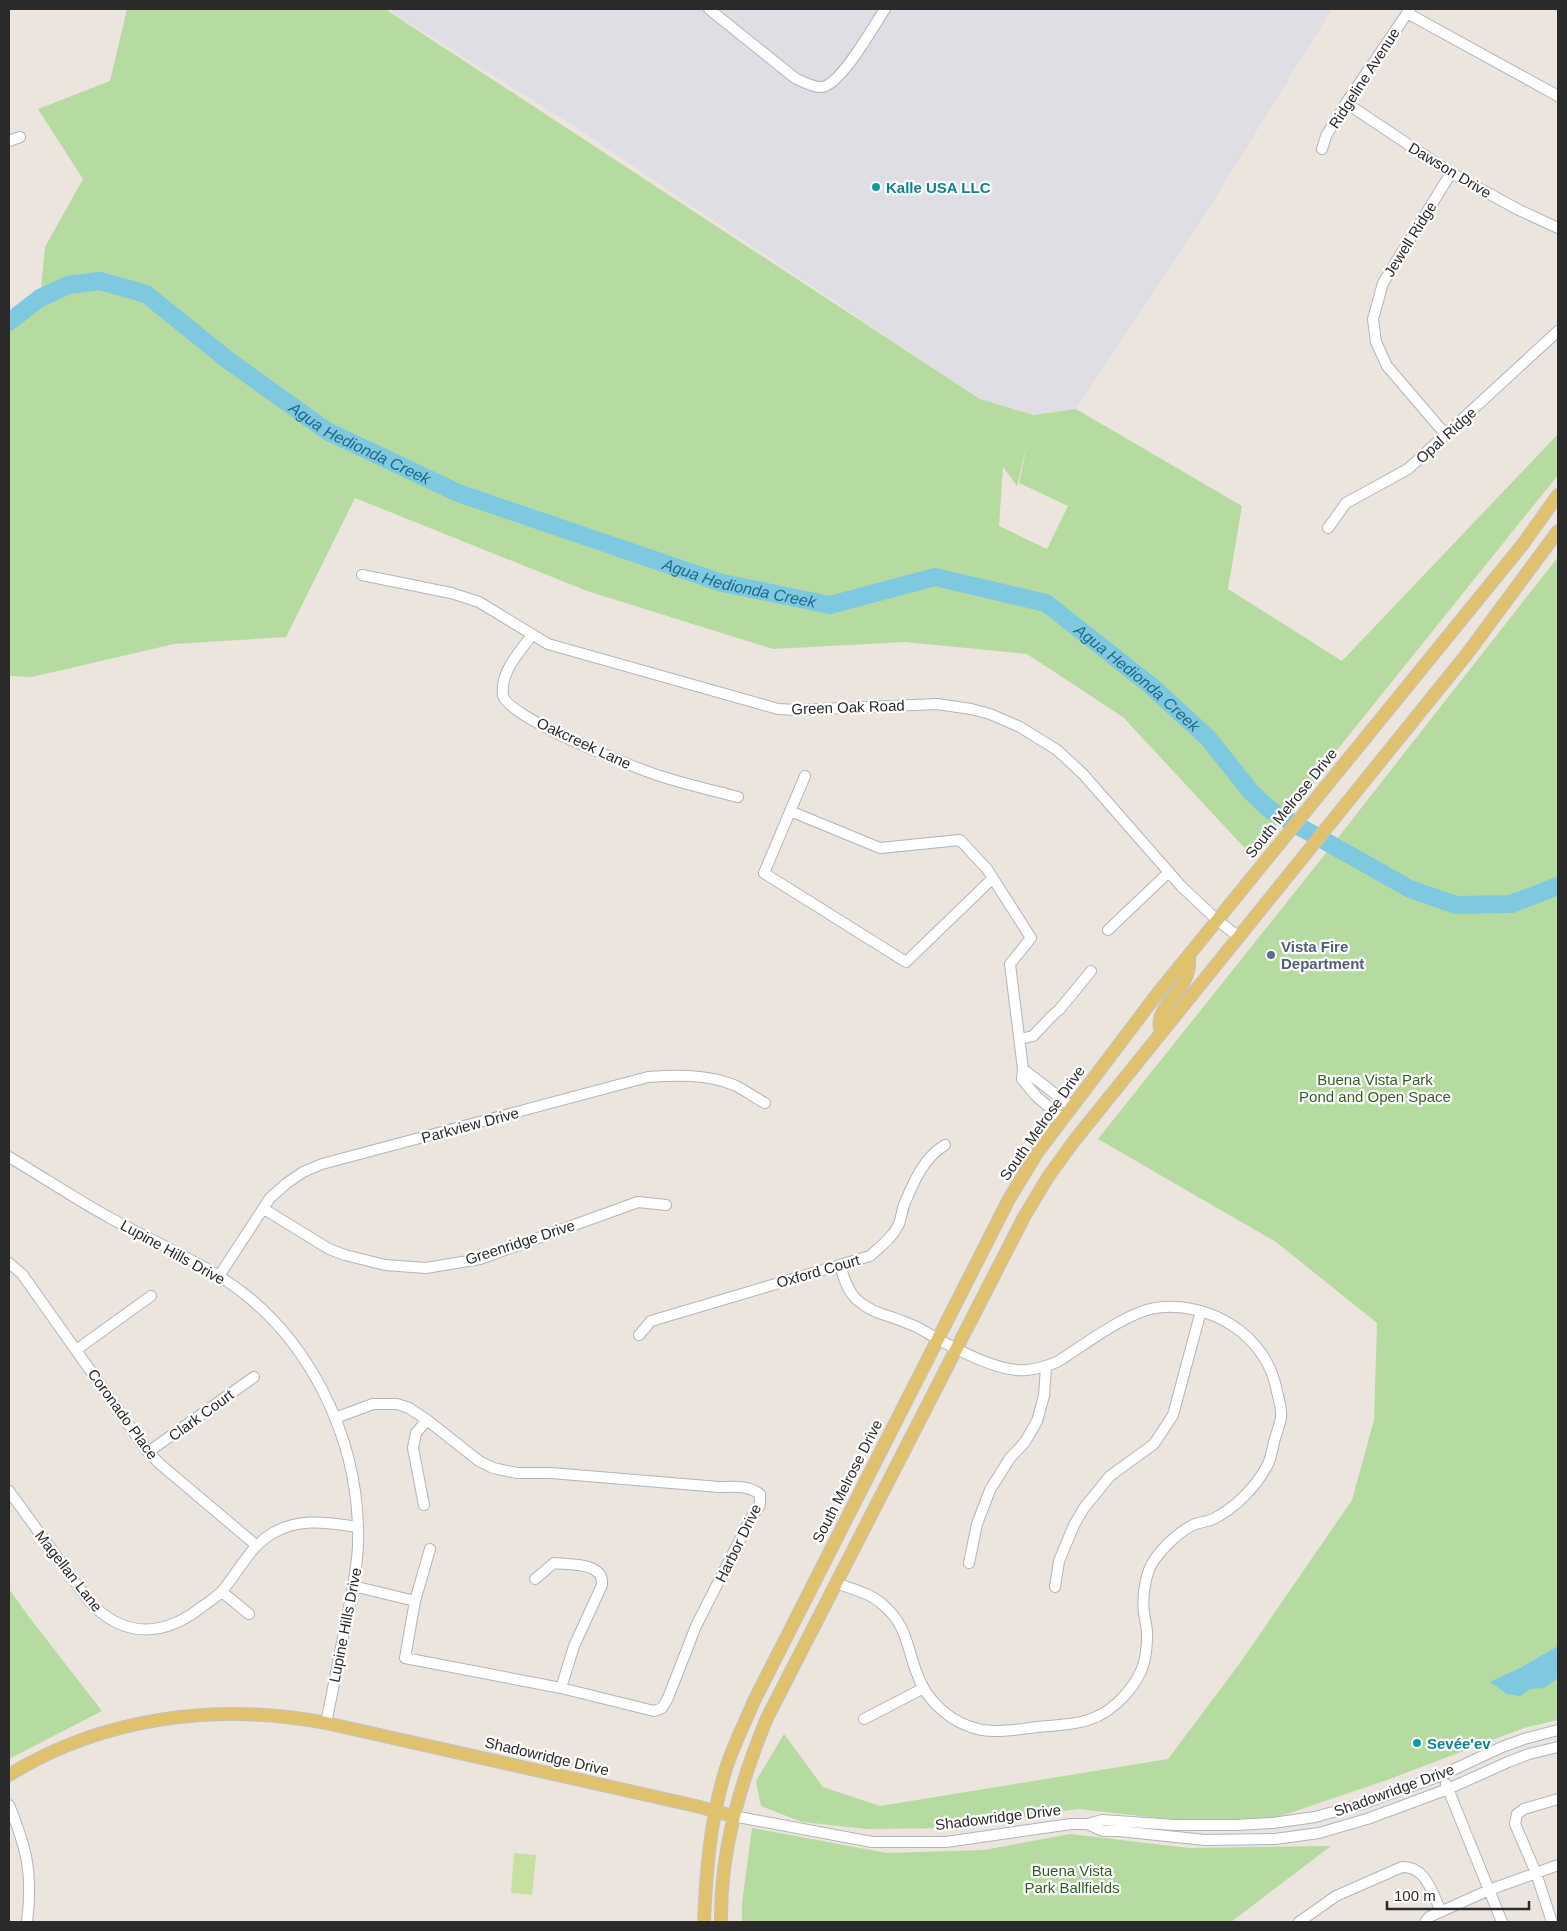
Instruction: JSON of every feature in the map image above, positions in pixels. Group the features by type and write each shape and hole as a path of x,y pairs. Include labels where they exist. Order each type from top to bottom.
{"main road":[{"name":"South Melrose Drive","path":"704,1922 707,1873 715,1811 724,1773 754,1700 1009,1199 1038,1153 1158,993 1523,544 1558,495"},
{"path":"720,1922 725,1860 733,1816 749,1762 767,1718 1024,1217 1048,1177 1074,1141 1467,654 1558,531"},
{"path":"1161,1033 1158,1021 1164,1009 1189,974 1189,957"},
{"name":"Shadowridge Drive","path":"9,1775 31,1762 77,1741 141,1722 202,1714 284,1716 326,1723 733,1816"}],"street":[{"path":"709,9 795,78 809,85 822,87 830,85 840,76 885,9"},
{"path":"1409,11 1558,96"},
{"name":"Ridgeline Avenue","path":"1322,149 1326,136 1346,104 1409,11"},
{"name":"Dawson Drive","path":"1346,104 1451,173 1519,210 1558,228"},
{"path":"9,141 20,137"},
{"name":"Jewell Ridge","path":"1446,435 1387,366 1376,342 1374,319 1383,283 1451,173"},
{"name":"Opal Ridge","path":"1328,528 1346,503 1408,469 1558,331"},
{"name":"Green Oak Road","path":"362,575 451,593 479,602 548,644 778,709 798,710 937,704 972,709 1020,726 1057,750 1083,774 1181,886 1217,920 1239,937"},
{"name":"Oakcreek Lane","path":"532,635 505,674 503,695 512,707 539,723 597,752 698,788 738,797"},
{"path":"805,776 764,873 906,962 993,878"},
{"path":"790,811 880,848 960,840 987,869 1031,938 1010,964 1020,1039 1022,1079 1027,1087 1063,1119"},
{"path":"1108,930 1169,872"},
{"path":"1020,1039 1033,1036 1059,1010 1090,971"},
{"path":"1023,1069 1072,1107"},
{"name":"Parkview Drive","path":"219,1276 270,1198 303,1172 322,1164 648,1077 681,1074 708,1078 735,1086 766,1103"},
{"name":"Oxford Court","path":"639,1335 651,1321 870,1256 890,1239 925,1163 933,1151 945,1145"},
{"name":"Lupine Hills Drive","path":"9,1156 111,1218 219,1276 248,1297 284,1332 301,1354 320,1386 342,1434 354,1480 358,1527 357,1558 353,1586 326,1723"},
{"name":"Greenridge Drive","path":"264,1208 329,1249 345,1256 385,1265 426,1268 480,1259 638,1202 666,1205"},
{"name":"Coronado Place","path":"9,1263 22,1274 148,1452 257,1546"},
{"path":"836,1583 873,1597 884,1606 907,1637 916,1673 929,1697 944,1713 963,1724 982,1730 1005,1731 1070,1724 1098,1716 1121,1701 1141,1672 1148,1636 1143,1609 1146,1579 1153,1561 1169,1542 1194,1525 1211,1520 1226,1511 1253,1487 1268,1465 1281,1415 1275,1378 1266,1360 1246,1335 1212,1314 1184,1308 1154,1308 1126,1319 1046,1367 1015,1370 992,1364 937,1339 908,1323 875,1313 855,1298 843,1278 840,1265"},
{"path":"76,1350 151,1296"},
{"path":"1055,1587 1059,1561 1074,1525 1084,1508 1110,1476 1154,1444 1173,1415 1201,1311"},
{"path":"969,1563 977,1524 990,1490 1010,1458 1025,1442 1037,1421 1044,1396 1046,1367"},
{"name":"Clark Court","path":"148,1452 254,1377"},
{"name":"Harbor Drive","path":"335,1418 373,1404 397,1404 409,1408 479,1461 494,1468 517,1473 551,1473 719,1487 742,1487 752,1488 760,1494 760,1505 751,1518 696,1626 662,1708 654,1711 561,1688 405,1658 415,1601 430,1549"},
{"path":"424,1505 412,1448 416,1433 427,1420"},
{"name":"Magellan Lane","path":"9,1491 89,1602 100,1613 124,1627 148,1630 159,1630 179,1623 222,1592 257,1546 272,1533 290,1526 314,1521 358,1527"},
{"path":"535,1579 554,1563 593,1568 603,1579 574,1646 561,1688"},
{"path":"353,1586 415,1601"},
{"path":"222,1592 249,1614"},
{"path":"864,1719 924,1688"},
{"name":"Shadowridge Drive","path":"733,1816 872,1842 946,1842 1087,1824 1102,1820 1175,1825 1273,1823 1315,1817 1362,1804 1442,1774 1502,1747 1558,1730"},
{"name":"Shadowridge Drive","path":"1087,1824 1103,1831 1205,1840 1275,1839 1318,1833 1367,1819 1522,1757 1558,1747"},
{"path":"1442,1774 1502,1922"},
{"path":"1552,1922 1536,1873 1515,1824 1518,1814 1524,1809 1558,1799"},
{"path":"9,1805 21,1835 28,1861 30,1897 28,1922"},
{"path":"1425,1922 1429,1916 1489,1890 1558,1865"},
{"path":"1300,1922 1336,1896 1402,1867 1412,1866 1422,1873 1441,1911"}],"shaded area":[{"path":"387,9 1332,9 1214,200 1076,409 1033,415 980,399 569,123"}],"green space":[{"path":"127,9 385,9 980,399 1033,415 1076,409 1242,506 1228,589 1342,661 1558,434 1558,475 1252,856 1123,717 1027,654 905,642 773,649 587,591 355,498 286,637 174,644 32,677 9,676 9,322 40,298 45,247 83,179 38,109 110,81","holes":["1028,440 1019,483 1068,506 1047,549 999,526 1003,467 1017,486"]},
{"name":"Buena Vista Park Pond and Open Space","path":"1558,557 1558,1720 1524,1728 1387,1780 1246,1828 1078,1809 949,1828 867,1829 802,1822 761,1806 756,1781 784,1734 823,1787 880,1806 1168,1759 1240,1663 1352,1500 1374,1420 1377,1323 1276,1242 1098,1139"},
{"path":"9,1589 102,1711 9,1759"},
{"name":"Buena Vista Park Ballfields","path":"752,1828 887,1853 984,1850 1070,1834 1189,1848 1331,1846 1231,1922 742,1922 742,1903"},
{"path":"514,1853 536,1855 532,1895 511,1893"}],"water":[{"path":"1558,1646 1558,1678 1544,1688 1530,1689 1520,1696 1507,1694 1490,1682 1520,1668"}],"waterway":[{"name":"Agua Hedionda Creek","path":"9,322 40,298 68,285 100,281 146,294 229,361 327,431 458,493 722,583 830,605 935,577 1046,603 1150,685 1208,738 1251,792 1270,810 1410,889 1456,905 1511,904 1558,886"}],"place":[{"name":"Kalle USA LLC","path":"876,187"},
{"name":"Vista Fire Department","path":"1271,955"},
{"name":"Sevée'ev","path":"1417,1743"}]}
